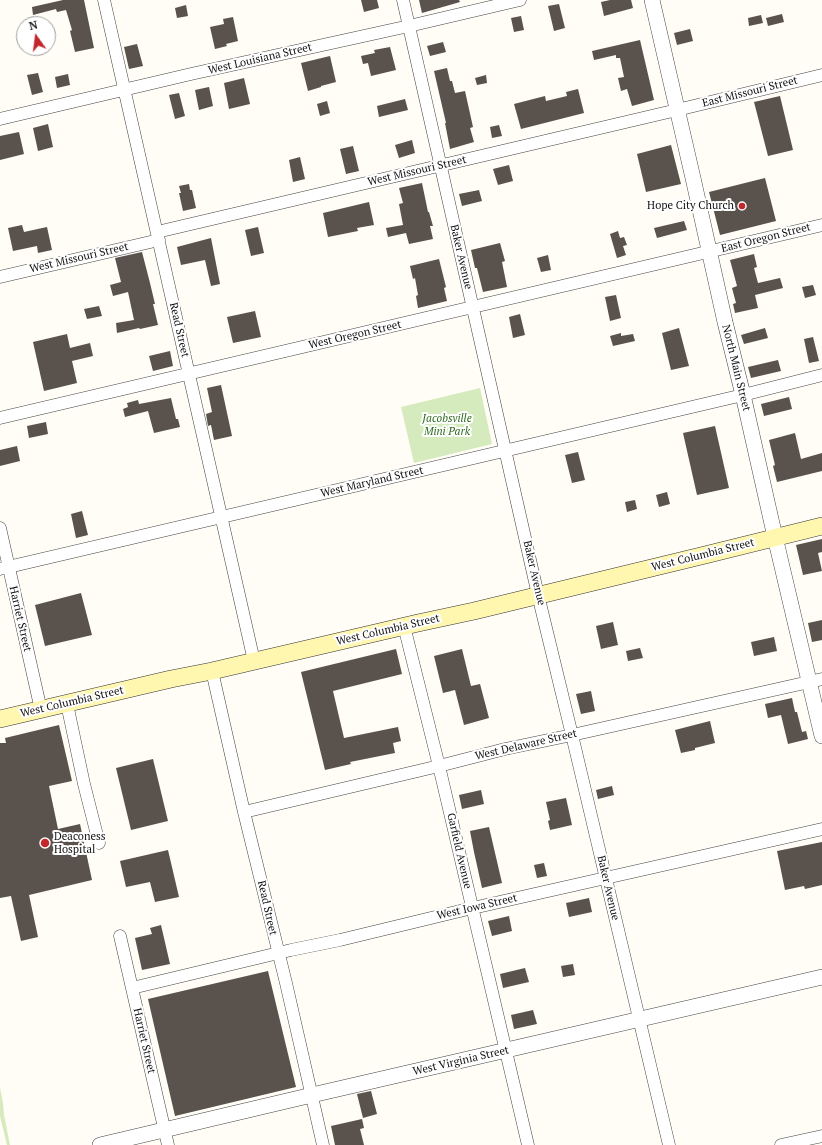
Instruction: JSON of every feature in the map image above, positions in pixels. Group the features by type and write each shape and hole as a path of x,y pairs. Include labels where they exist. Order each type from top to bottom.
{"main road":[{"name":"West Columbia Street","path":"0,719 538,595 822,526"}],"street":[{"name":"Read Street","path":"104,0 254,661"},
{"name":"Baker Avenue","path":"403,0 538,595 640,1018 669,1145"},
{"name":"West Louisiana Street","path":"0,119 229,65 520,0"},
{"name":"North Main Street","path":"652,0 775,537 816,681 822,736"},
{"name":"East Missouri Street","path":"677,110 822,75"},
{"name":"West Missouri Street","path":"0,277 440,166 677,110"},
{"name":"East Oregon Street","path":"709,252 822,225"},
{"name":"West Oregon Street","path":"0,418 709,252"},
{"name":"West Maryland Street","path":"4,568 743,395 822,375"},
{"name":"Harriet Street","path":"0,528 4,568 41,710"},
{"name":"Garfield Avenue","path":"404,626 439,766 528,1145"},
{"name":"Read Street","path":"212,671 323,1145"},
{"name":"West Delaware Street","path":"244,812 505,749 816,681"},
{"path":"67,704 84,784 99,843"},
{"name":"West Iowa Street","path":"132,988 605,877 822,829"},
{"name":"Harriet Street","path":"120,936 168,1145"},
{"name":"West Virginia Street","path":"100,1145 640,1018 822,977"},
{"path":"781,1145 822,1136"}],"green space":[{"name":"Jacobsville Mini Park","path":"480,388 492,444 414,463 401,407"},
{"path":"0,1088 10,1145 7,1145 0,1116"}],"building":[{"path":"63,0 84,0 94,48 75,52 70,31 72,30 66,10 57,12 56,9 33,15 32,7"},
{"path":"361,0 377,0 379,8 364,12"},
{"path":"419,0 459,0 460,2 422,13"},
{"path":"610,0 631,0 633,8 604,16 601,2"},
{"path":"559,4 565,28 554,31 548,6"},
{"path":"186,5 188,16 177,18 175,8"},
{"path":"782,14 784,22 768,26 766,18"},
{"path":"761,15 763,23 749,26 748,18"},
{"path":"521,16 524,30 514,32 511,18"},
{"path":"233,17 238,41 215,49 210,27 224,24 223,19"},
{"path":"690,29 693,41 677,45 674,33"},
{"path":"640,40 654,100 632,106 627,89 621,91 618,78 624,77 620,58 616,58 616,55 594,60 592,51"},
{"path":"443,42 446,52 430,56 427,46"},
{"path":"137,44 143,66 129,69 124,47"},
{"path":"390,47 396,70 371,76 368,63 363,64 361,56 375,53 374,50"},
{"path":"330,56 336,82 308,91 301,63"},
{"path":"447,68 455,93 465,91 473,127 470,128 474,142 450,149 446,123 434,71"},
{"path":"38,73 43,92 32,95 27,75"},
{"path":"68,74 70,85 57,88 55,77"},
{"path":"486,75 487,83 477,85 475,78"},
{"path":"244,78 250,104 229,109 224,83"},
{"path":"209,87 213,106 199,110 195,90"},
{"path":"578,89 584,113 521,129 514,104 545,96 546,101 567,96 566,92"},
{"path":"179,93 185,116 175,119 169,95"},
{"path":"780,96 793,150 768,156 754,102"},
{"path":"405,99 408,110 379,117 377,106"},
{"path":"327,101 330,113 320,116 317,104"},
{"path":"48,124 53,147 38,151 33,128"},
{"path":"499,125 502,136 492,138 490,127"},
{"path":"19,132 24,154 0,160 0,136"},
{"path":"412,140 415,153 399,158 395,145"},
{"path":"671,145 681,184 646,192 637,154"},
{"path":"353,146 359,171 346,174 340,149"},
{"path":"300,157 305,179 293,182 289,160"},
{"path":"509,165 513,181 498,185 493,169"},
{"name":"Hope City Church","path":"765,178 776,221 720,235 709,192"},
{"path":"422,183 428,212 433,226 430,226 433,239 409,244 406,233 388,237 386,228 403,225 399,204 403,203 399,188"},
{"path":"189,184 196,208 183,211 179,186"},
{"path":"479,190 482,201 462,206 459,194"},
{"path":"369,202 374,225 357,228 358,231 328,237 323,213"},
{"path":"684,221 687,230 657,238 654,228"},
{"path":"22,225 24,232 47,227 52,250 38,253 37,246 13,251 8,228"},
{"path":"258,227 264,253 251,256 245,230"},
{"path":"618,231 620,238 624,237 627,245 623,246 626,255 617,258 610,234"},
{"path":"211,238 220,284 211,286 205,260 181,265 177,247"},
{"path":"500,243 505,261 502,262 507,287 483,292 471,250"},
{"path":"142,252 155,304 153,304 158,325 117,333 116,323 134,320 128,292 113,296 110,285 121,282 115,258"},
{"path":"754,254 757,267 754,268 758,283 780,278 783,288 755,295 758,308 735,313 733,304 736,303 732,288 737,286 730,260"},
{"path":"548,255 551,270 541,272 537,258"},
{"path":"439,259 446,287 444,288 447,301 418,308 416,296 418,295 415,278 413,279 410,266"},
{"path":"813,285 816,295 805,298 802,287"},
{"path":"616,295 621,318 610,321 605,297"},
{"path":"99,306 102,316 87,319 84,309"},
{"path":"255,311 261,337 233,343 227,317"},
{"path":"520,314 525,335 513,338 509,317"},
{"path":"679,328 689,366 671,370 662,333"},
{"path":"765,328 768,338 744,344 741,335"},
{"path":"621,333 621,336 633,334 635,341 613,346 610,336"},
{"path":"67,334 70,348 90,343 93,356 72,361 77,383 44,391 33,342"},
{"path":"813,337 819,361 809,363 804,339"},
{"path":"170,351 173,366 153,371 149,356"},
{"path":"778,360 781,371 751,378 748,367"},
{"path":"221,385 232,436 214,440 211,425 208,426 206,414 212,412 207,388"},
{"path":"789,397 792,409 764,416 761,404"},
{"path":"171,398 176,419 178,419 180,427 154,433 148,411 125,417 123,409 128,407 127,403 138,400 139,404"},
{"path":"46,422 48,434 29,438 27,426"},
{"path":"715,426 729,488 697,495 683,433"},
{"path":"795,433 801,459 822,453 822,471 777,482 773,466 775,465 769,440"},
{"path":"17,446 20,461 0,466 0,450"},
{"path":"578,452 585,480 572,483 565,455"},
{"path":"667,492 670,504 659,507 656,495"},
{"path":"635,500 637,509 627,512 625,502"},
{"path":"82,511 88,535 76,538 71,514"},
{"path":"822,539 822,552 818,553 822,571 803,575 796,545"},
{"path":"81,593 92,635 45,646 35,605"},
{"path":"822,620 822,640 812,642 808,623"},
{"path":"613,622 618,645 601,649 596,626"},
{"path":"774,637 777,651 754,656 751,642"},
{"path":"640,648 643,658 628,661 626,651"},
{"path":"396,649 402,674 333,691 344,738 398,727 401,741 393,743 395,753 350,762 351,764 325,770 301,672"},
{"path":"462,649 471,686 480,684 489,718 464,725 455,690 443,693 434,656"},
{"path":"591,691 595,711 581,714 576,694"},
{"path":"792,698 802,732 806,731 808,739 788,744 781,715 768,718 765,704"},
{"path":"710,721 715,743 681,753 675,730"},
{"path":"59,725 72,781 49,786 58,829 80,824 92,880 29,895 38,937 21,941 11,896 0,898 0,743 6,743 5,738"},
{"path":"153,759 168,821 131,830 116,768"},
{"path":"612,786 614,795 598,799 596,790"},
{"path":"481,790 484,804 462,809 459,795"},
{"path":"566,798 572,825 550,830 548,821 550,820 546,802"},
{"path":"489,827 502,883 482,888 470,831"},
{"path":"822,842 822,885 805,889 804,886 785,890 777,851"},
{"path":"168,850 179,897 155,902 150,882 126,887 120,861"},
{"path":"544,863 547,876 537,878 534,865"},
{"path":"589,898 592,912 569,917 566,903"},
{"path":"509,916 512,931 492,936 488,921"},
{"path":"161,925 170,964 142,970 135,938 152,934 150,928"},
{"path":"573,964 575,975 563,977 561,966"},
{"path":"525,968 529,982 503,988 500,974"},
{"path":"268,971 296,1087 175,1116 148,999"},
{"path":"533,1010 537,1024 514,1029 511,1015"},
{"path":"371,1091 377,1114 363,1118 357,1094"},
{"path":"362,1119 364,1128 360,1129 364,1145 335,1145 331,1126"}],"place":[{"name":"Hope City Church","path":"742,206"},
{"name":"Deaconess Hospital","path":"45,843"}]}
